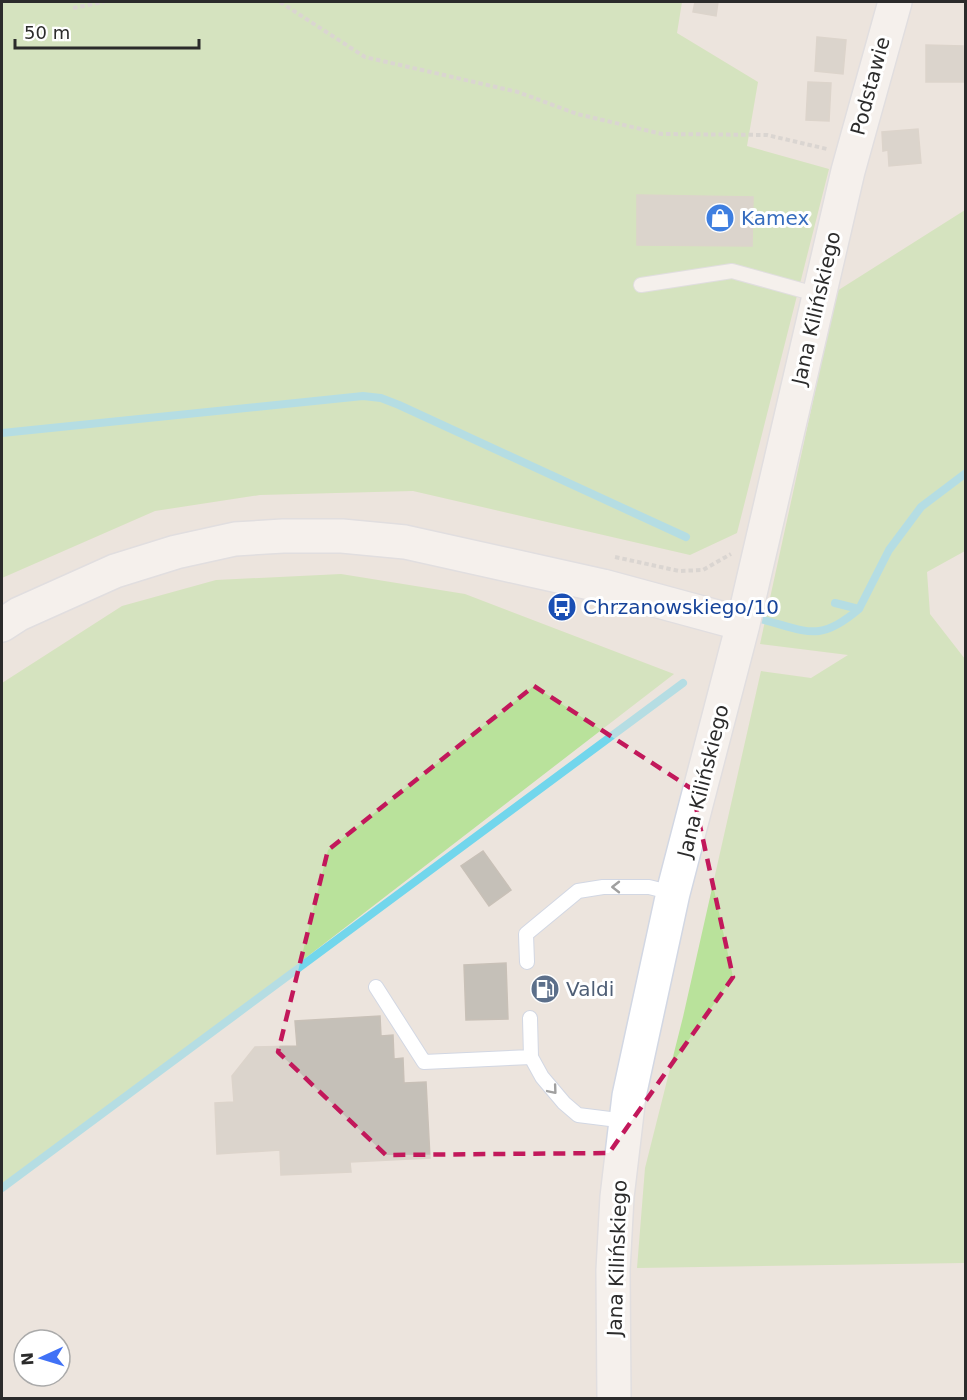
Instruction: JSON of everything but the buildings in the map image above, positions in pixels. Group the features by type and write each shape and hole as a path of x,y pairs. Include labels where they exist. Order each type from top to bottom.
{"street":[{"name":"Podstawie","path":"850,163 895,2"},
{"name":"Jana Kilińskiego","path":"614,1398 613,1270 617,1197 629,1096 674,893 743,624 850,163"},
{"path":"2,626 19,614 115,571 176,552 235,539 283,536 342,536 405,542 614,589 743,624"}],"lane":[{"path":"641,285 732,271 819,295"},
{"path":"527,962 526,934 578,891 603,887 650,887 674,893"},
{"path":"376,987 424,1062 531,1057"},
{"path":"530,1018 531,1057 542,1077 564,1104 578,1116 626,1121"}],"path":[{"path":"73,8 104,2"},
{"path":"280,2 366,57 518,92 577,114 662,134 767,135 850,163"}],"highlighted area":[{"path":"534,686 692,789 733,977 609,1153 386,1155 278,1052 328,850"}],"green space":[{"path":"2,2 682,2 677,33 758,82 747,146 829,169 737,533 690,555 413,491 260,495 155,511 2,578"},
{"path":"965,210 965,551 927,572 930,614 965,659 965,1263 637,1268 645,1168 683,1017 761,671 811,678 848,655 760,644 837,291"},
{"path":"341,574 465,594 674,674 2,1192 2,683 122,606 216,580"}],"waterway":[{"path":"2,433 363,396 381,398 686,537"},
{"path":"835,603 859,609 889,550 921,507 966,473"},
{"path":"764,620 792,628 824,630 846,619 859,609"},
{"path":"2,1188 683,683"}],"place":[{"name":"Kamex","path":"720,218"},
{"name":"Chrzanowskiego/10","path":"562,607"},
{"name":"Valdi","path":"545,989"}]}
